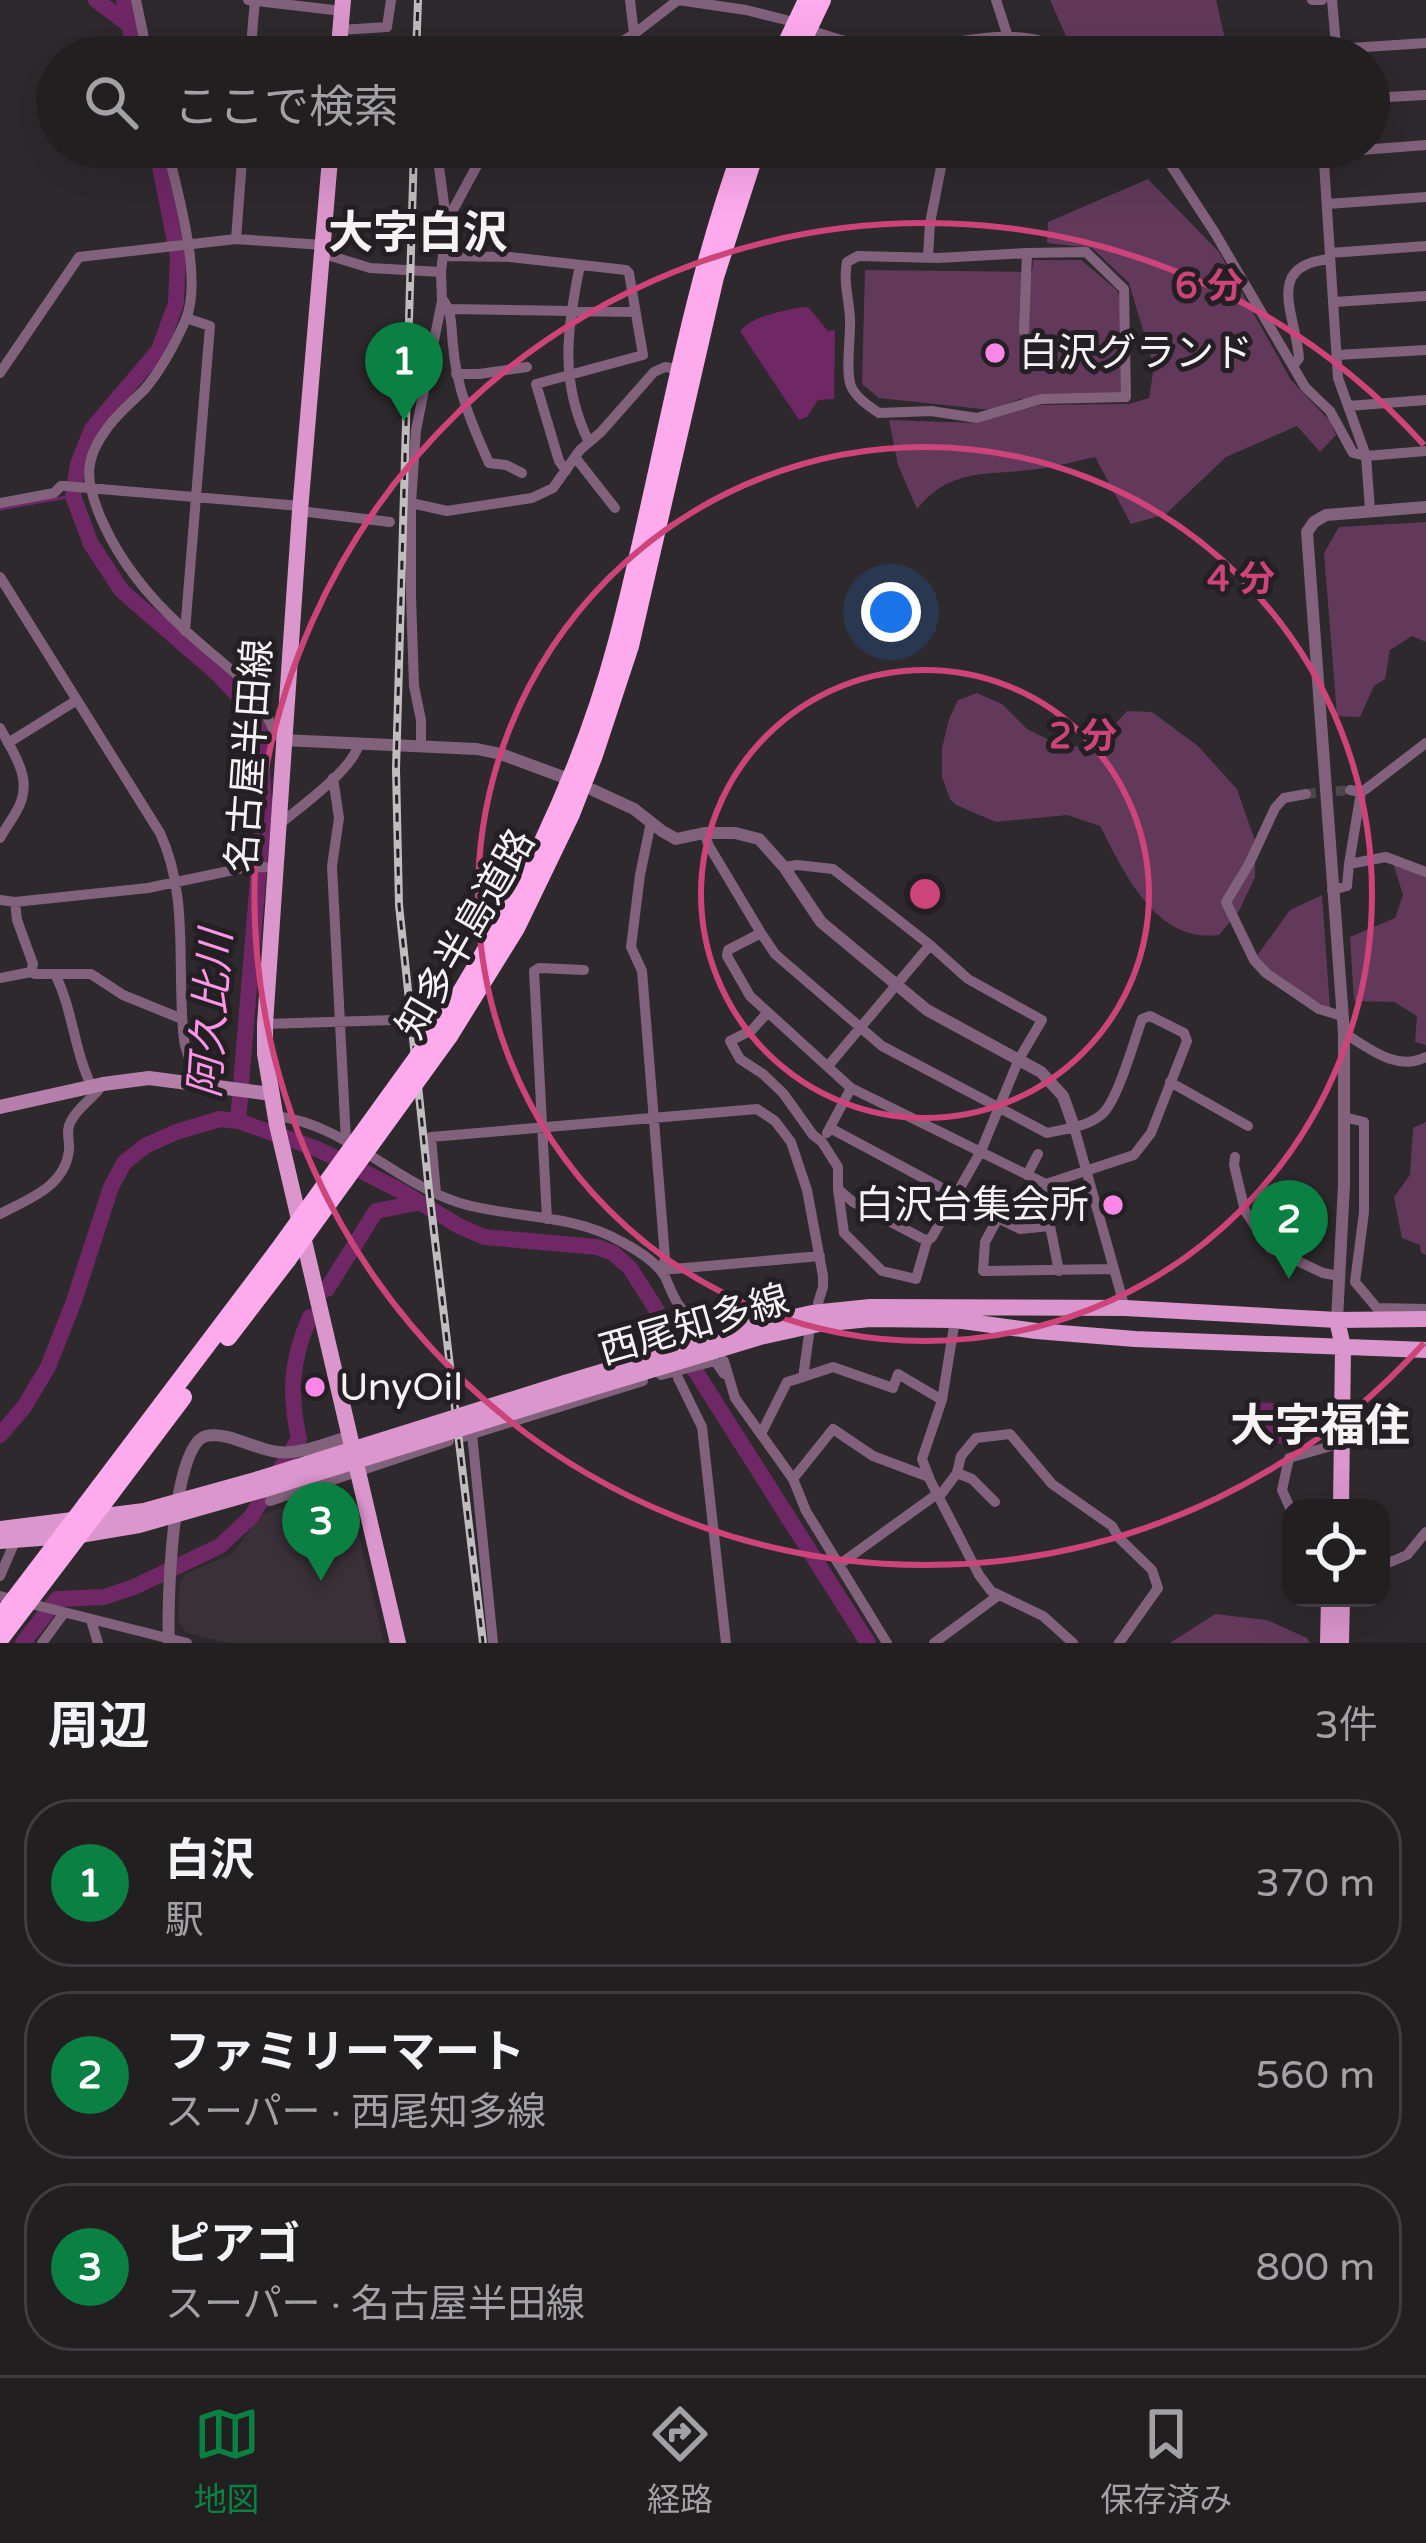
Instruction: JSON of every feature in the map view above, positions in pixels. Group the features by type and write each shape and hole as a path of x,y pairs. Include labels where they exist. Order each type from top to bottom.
{"highway":[{"path":"790,36 807,0"},
{"path":"805,36 822,0"},
{"name":"知多半島道路","path":"444,1033 505,921 582,750 617,643 702,274 736,168"},
{"name":"知多半島道路","path":"0,1618 93,1505 282,1256 444,1033 525,910 571,814 630,646 715,277 749,168"},
{"name":"知多半島道路","path":"0,1639 93,1505"}],"main road":[{"name":"名古屋半田線","path":"329,168 300,508 280,824 266,867 265,1054 276,1121 398,1643"},
{"path":"0,1107 149,1078 271,1094"},
{"name":"西尾知多線","path":"5,1536 264,1490 701,1344 812,1312 870,1306 1125,1308 1337,1320 1426,1319"},
{"name":"西尾知多線","path":"701,1344 870,1319 956,1321 1133,1339 1426,1350"},
{"path":"1337,1320 1341,1499"},
{"path":"1330,1499 1339,1348"},
{"path":"1328,1643 1329,1607"},
{"path":"1341,1643 1342,1607"}],"street":[{"path":"136,0 144,36"},
{"path":"251,36 252,0 342,14 387,27 391,0"},
{"path":"629,0 634,34"},
{"path":"631,36 678,0 786,20"},
{"path":"996,0 1008,36"},
{"path":"1312,0 1322,0"},
{"path":"1332,0 1335,36"},
{"path":"819,33 828,36"},
{"path":"1390,47 1426,43"},
{"path":"1390,97 1426,94"},
{"path":"1390,147 1426,145"},
{"path":"172,168 189,245 186,318 155,376 107,428 90,464 89,488 109,539 130,573 185,632 230,668 263,708 276,736 284,740 490,751 562,777"},
{"path":"236,239 241,168"},
{"path":"439,168 447,221 441,272 456,374 489,464 522,473"},
{"path":"447,221 476,168"},
{"path":"928,257 941,168"},
{"path":"1173,168 1305,387 1330,411 1353,453 1426,451"},
{"path":"1324,168 1338,377 1366,456 1370,510"},
{"path":"1327,204 1426,197"},
{"path":"0,374 79,257 236,239 322,249 370,268 441,272"},
{"path":"1293,366 1299,358 1288,307 1291,277 1309,261 1330,256 1426,246"},
{"path":"1086,252 1124,289 1126,397 1041,399 977,418 931,411 879,413 850,385 845,267 858,256 928,257 1086,252"},
{"path":"1024,331 1027,253"},
{"path":"443,256 510,257 629,273 643,355 536,384 566,471"},
{"path":"580,265 567,374 589,442"},
{"path":"1334,302 1426,296"},
{"path":"446,304 635,312"},
{"path":"421,746 414,686 410,503 420,404 446,304"},
{"path":"185,632 210,326 186,318"},
{"path":"1336,355 1426,350"},
{"path":"456,374 527,368"},
{"path":"410,503 447,511 532,499 554,488 575,457 654,372 672,368"},
{"path":"1348,406 1426,400"},
{"path":"575,457 615,508"},
{"path":"0,503 54,494 65,486 300,508 390,522"},
{"path":"1337,1320 1344,1185 1344,1034 1307,532 1326,515 1426,507"},
{"path":"0,577 170,856 177,883 184,1046 200,1084"},
{"path":"8,743 77,700"},
{"path":"0,728 26,785 19,808 0,838"},
{"path":"280,824 333,778 358,752 359,743"},
{"path":"1332,890 1347,886 1355,791 1397,768 1426,743"},
{"path":"333,778 339,818 332,866 346,1141"},
{"path":"593,790 634,809 676,839 704,833 759,839 821,922 896,987 927,1010 1041,1072 1063,1096 1125,1308"},
{"path":"1306,794 1279,803 1226,902 1254,960 1266,973 1319,1010 1342,1016"},
{"path":"651,822 631,947 642,971 662,1270"},
{"path":"704,833 775,954 882,1046 1047,1133 1100,1117 1109,1107 1142,1019 1150,1016 1184,1033 1187,1041 1142,1147 1134,1155 1046,1184 851,1088 750,996 728,950 761,933"},
{"path":"1349,864 1386,857 1426,872"},
{"path":"0,900 148,888 266,867"},
{"path":"768,1012 752,1030 730,1041 740,1059 783,1093 838,1167 844,1233 882,1270 916,1279 926,1241 981,1151 1019,1059 1042,1020 968,979 832,869 784,867"},
{"path":"15,902 32,972"},
{"path":"828,1066 930,945"},
{"path":"547,1219 534,971 584,970"},
{"path":"0,978 32,972 85,973 182,1019"},
{"path":"0,1214 56,1181 70,1147 71,1120 96,1096 98,1085 82,1066 55,974"},
{"path":"265,1024 394,1020"},
{"path":"1344,1034 1395,1062 1426,1057"},
{"path":"1170,1082 1248,1126"},
{"path":"822,1142 851,1088"},
{"path":"436,1193 431,1137 757,1109 775,1121 791,1142 805,1181 824,1287 818,1303"},
{"path":"1344,1117 1364,1121 1364,1212 1355,1282 1377,1308 1426,1309"},
{"path":"276,1121 289,1118 346,1141 436,1193 477,1207 584,1225 637,1251 662,1270 701,1344 720,1367 727,1389 794,1479 806,1511 887,1643"},
{"path":"830,1128 1020,1229 1050,1226"},
{"path":"1027,1175 1038,1154"},
{"path":"1235,1157 1244,1207 1265,1243 1322,1273 1339,1276"},
{"path":"1046,1184 1060,1271"},
{"path":"838,1190 926,1241"},
{"path":"998,1218 986,1243 983,1271 1113,1269"},
{"path":"662,1270 820,1256"},
{"path":"956,1321 942,1400 922,1460 928,1477 991,1592 1043,1616 1073,1643"},
{"path":"803,1377 809,1335"},
{"path":"493,1643 467,1436 678,1374 701,1344"},
{"path":"724,1361 735,1398"},
{"path":"761,1434 787,1382 833,1367 893,1388 898,1374 942,1400"},
{"path":"678,1374 702,1427 726,1643"},
{"path":"794,1479 833,1429 873,1456 928,1477"},
{"path":"840,1564 938,1496 976,1438 1010,1435 1052,1484 1112,1526 1152,1570 1158,1587 1119,1643"},
{"path":"168,1640 177,1509 188,1453 197,1441 208,1436 282,1454 351,1436"},
{"path":"264,1490 359,1471 448,1442"},
{"path":"1286,1499 1282,1490 1289,1458 1331,1446"},
{"path":"957,1473 972,1478 995,1502"},
{"path":"1390,1562 1407,1555 1426,1532"},
{"path":"0,1576 5,1536"},
{"path":"934,1643 999,1595"},
{"path":"0,1596 187,1643"},
{"path":"42,1643 55,1611"},
{"path":"91,1620 98,1643"}],"shaded area":[{"path":"1050,0 1216,0 1224,36 1066,36"},
{"path":"1148,179 1219,252 1291,380 1330,421 1336,435 1320,452 1297,426 1226,457 1166,514 1131,524 1095,457 958,479 930,495 917,509 898,465 889,420 977,423 1040,405 1129,404 1149,398 1154,367 1129,283 1092,248 1047,243 1048,222"},
{"name":"白沢グランド","path":"1033,260 1081,260 1117,290 1127,321 1127,399 1019,399 991,410 879,398 862,384 865,270 1032,272"},
{"path":"803,307 828,331 835,330 834,399 818,400 807,417 799,420 740,331 761,317"},
{"path":"1426,522 1426,642 1412,636 1390,650 1385,679 1374,686 1360,717 1337,716 1324,553 1339,527"},
{"path":"977,693 1002,704 1027,729 1061,746 1090,747 1127,711 1152,712 1198,746 1237,789 1255,841 1255,877 1239,911 1219,935 1197,935 1160,917 1132,883 1100,826 1067,815 996,822 950,799 942,777 949,719 958,700"},
{"path":"1393,863 1426,875 1426,1045 1415,1042 1417,1016 1394,1002 1354,1001 1350,937 1395,918 1403,895"},
{"path":"1322,895 1330,1009 1271,974 1256,957 1290,910"},
{"path":"1426,1122 1426,1255 1420,1245 1402,1238 1394,1197 1410,1175 1413,1128"},
{"path":"1246,1401 1292,1405 1293,1441 1274,1443 1252,1425"},
{"path":"337,1489 350,1498 384,1643 229,1643 187,1633 178,1621 180,1582 187,1573 232,1554 261,1515"},
{"path":"1215,1614 1267,1620 1310,1643 1170,1643"}],"waterway":[{"path":"96,0 128,24"},
{"name":"阿久比川","path":"124,0 132,36"},
{"name":"阿久比川","path":"160,168 178,257 176,303 159,350 92,429 78,464 73,496 91,544 122,591 219,675 243,701 260,732 264,806 238,1121"},
{"path":"0,509 73,496"},
{"name":"阿久比川","path":"0,1435 48,1367 111,1187 124,1163 145,1146 176,1132 220,1119 238,1121 315,1148 484,1237 597,1247 613,1253 630,1268 868,1643"},
{"path":"327,1289 376,1211 417,1203"},
{"path":"23,1643 57,1599 104,1597 134,1587 220,1546 251,1517 299,1439 294,1377 310,1317"}],"tunnel":[{"path":"1306,794 1350,790"}],"railway":[{"path":"417,36 418,0"},
{"path":"413,168 396,769 399,905 483,1643"}],"place":[{"name":"白沢グランド","path":"995,353"},
{"name":"白沢","path":"404,421"},
{"name":"白沢台集会所","path":"1113,1205"},
{"name":"ファミリーマート","path":"1289,1279"},
{"name":"UnyOil","path":"315,1387"},
{"name":"ピアゴ","path":"321,1581"}],"district":[{"name":"大字白沢","path":"418,234"},
{"name":"大字福住","path":"1320,1427"}]}
